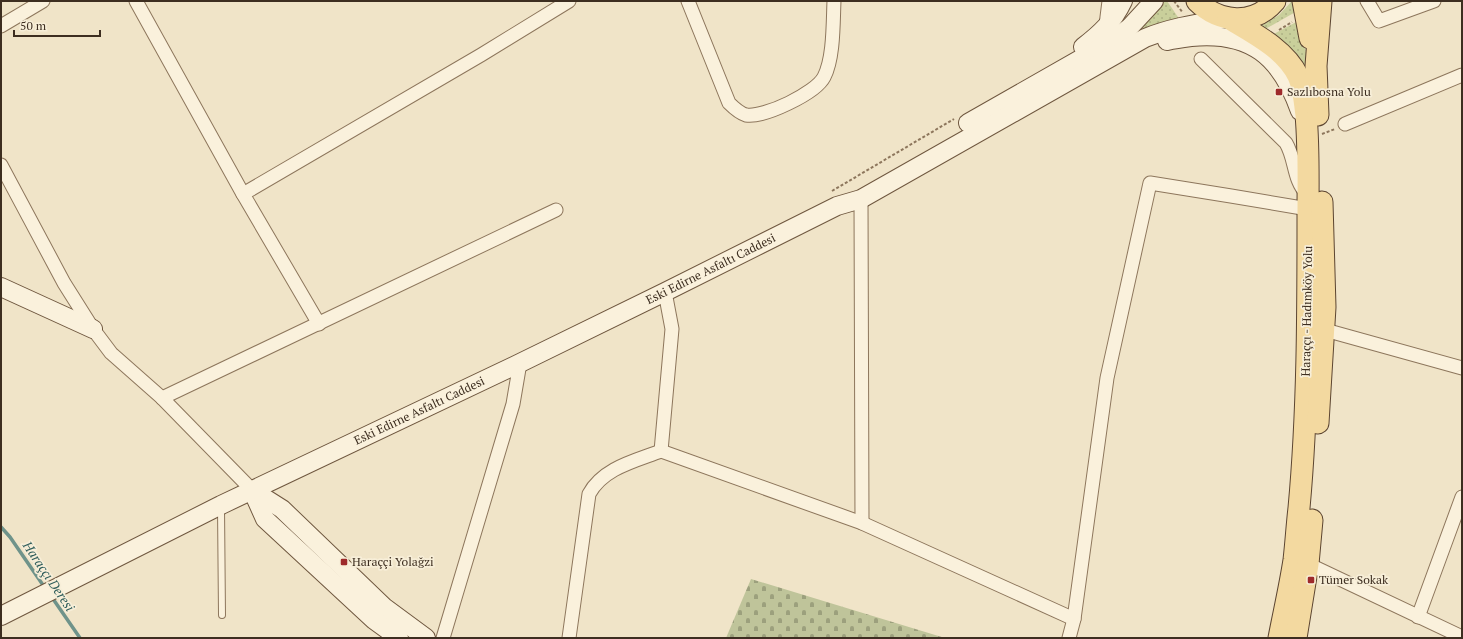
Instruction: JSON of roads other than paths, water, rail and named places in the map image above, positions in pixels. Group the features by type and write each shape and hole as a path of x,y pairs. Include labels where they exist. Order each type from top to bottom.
{"main road":[{"path":"1046,87 1044,75 1080,50 1106,28 1118,12 1123,1"},
{"path":"837,206 861,199 1046,87 1129,28 1154,1"},
{"path":"1197,1 1212,13 1228,18"},
{"path":"837,206 875,177 1046,87 1145,38 1159,32 1179,27 1228,18 1250,17 1271,6 1275,1"},
{"name":"Haraççı - Hadımköy Yolu","path":"1279,638 1301,562 1303,453 1308,345 1309,169 1313,132 1316,66 1310,5"},
{"name":"Haraççı - Hadımköy Yolu","path":"1228,18 1263,40 1287,59 1299,78 1313,132 1325,307 1325,330 1301,562 1296,638"},
{"path":"1046,87 1069,88 1075,86 1150,45 1173,39 1201,36 1221,36 1233,38 1258,49 1272,60 1283,73 1294,92 1313,132"},
{"name":"Eski Edirne Asfaltı Caddesi","path":"1,616 221,505 520,363 837,206"},
{"path":"1,287 93,329"},
{"path":"252,490 265,519 374,620 398,638"},
{"path":"252,490 282,509 384,608 426,638"}],"street":[{"path":"1,26 43,1"},
{"path":"136,1 243,194 319,324"},
{"path":"243,194 474,59 553,5 569,1"},
{"path":"688,1 729,103 738,112 752,115 770,111 807,93 824,77 830,56 834,1"},
{"path":"1106,28 1109,1"},
{"path":"1367,1 1379,21 1434,1"},
{"path":"1201,59 1286,143 1291,151 1298,183 1308,203"},
{"path":"1345,124 1462,75"},
{"path":"1,165 64,283 93,329 111,353 162,398 252,490"},
{"path":"1069,638 1074,619 1107,378 1150,183 1231,196 1308,203"},
{"path":"861,199 862,523"},
{"path":"162,398 556,210"},
{"path":"661,451 672,329 665,292"},
{"path":"1325,330 1462,368"},
{"path":"444,638 513,404 520,363"},
{"path":"569,638 589,494 594,485 602,477 617,468 661,451 862,523 1074,619"},
{"path":"1418,617 1462,497"},
{"path":"1301,562 1462,637"}],"lane":[{"path":"221,505 222,615"}],"waterway":[{"name":"Haraççı Deresi","path":"1,527 10,537 45,588"},
{"name":"Haraççı Deresi","path":"51,596 80,638"}],"place":[{"name":"Sazlıbosna Yolu","path":"1279,92"},
{"name":"Haraççi Yolağzi","path":"344,562"},
{"name":"Tümer Sokak","path":"1311,580"}]}
